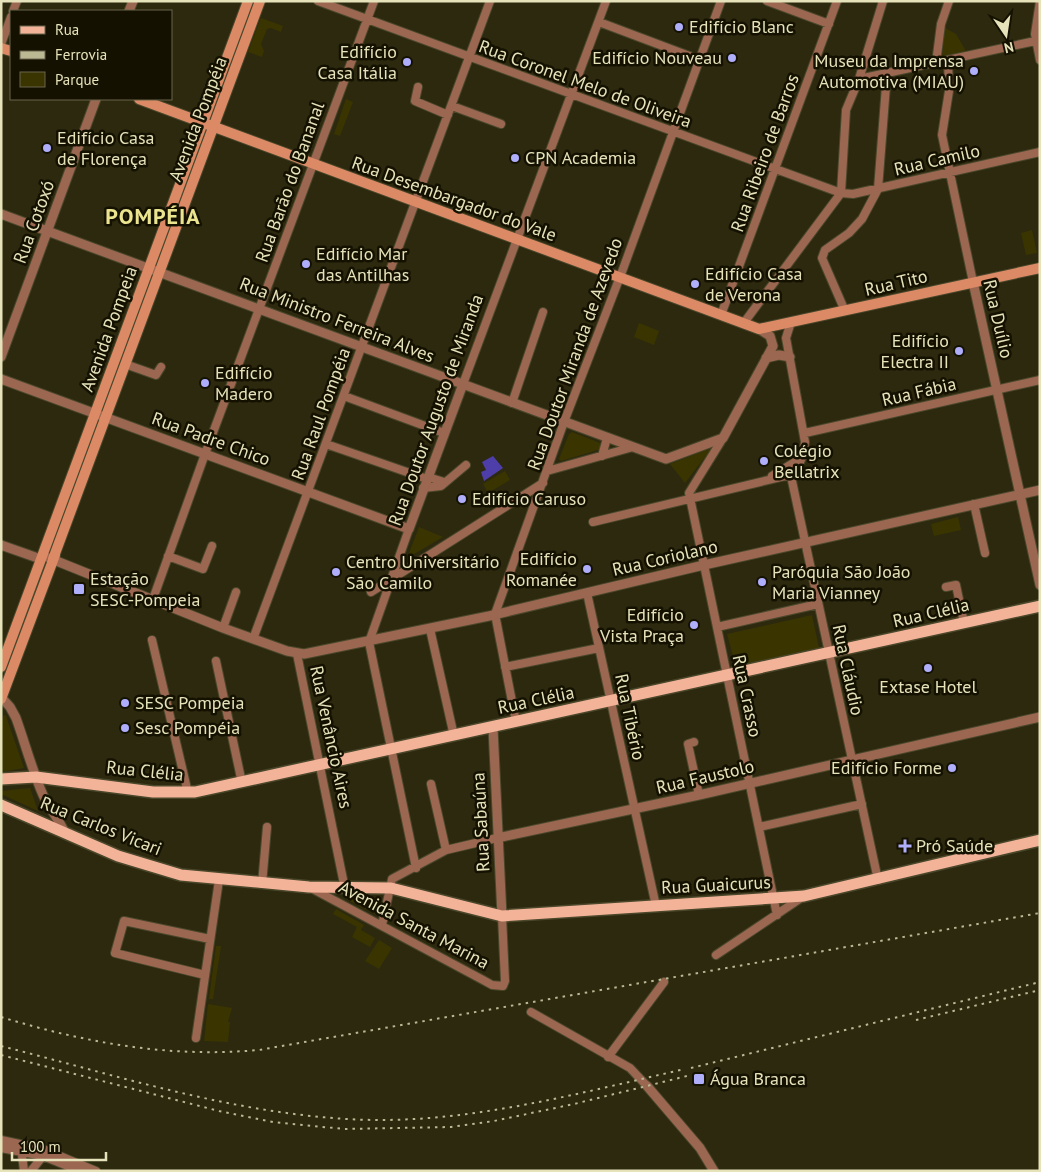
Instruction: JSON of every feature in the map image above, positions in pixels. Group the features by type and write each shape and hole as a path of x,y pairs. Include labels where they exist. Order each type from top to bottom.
{"main road":[{"path":"208,125 248,1"},
{"name":"Avenida Pompéia","path":"100,415 125,364 153,268 208,125 260,1"},
{"name":"Rua Desembargador do Vale","path":"142,100 759,328"},
{"name":"Avenida Pompeia","path":"1,667 100,415 153,268"},
{"name":"Rua Tito","path":"759,328 1040,268"},
{"name":"Avenida Pompeia","path":"1,698 44,557"},
{"name":"Rua Clélia","path":"1,779 36,776 153,792 188,793 320,766 1040,606"},
{"name":"Rua Carlos Vicari","path":"1,805 64,831 95,847 138,863 181,875 262,884 345,889"},
{"name":"Rua Guaicurus","path":"345,889 391,888 502,916 774,899 804,896 878,880 1040,840"}],"street":[{"name":"Rua Coronel Melo de Oliveira","path":"318,1 330,3 571,95 841,194"},
{"name":"Rua Barão do Bananal","path":"153,599 374,1"},
{"name":"Rua Raul Pompéia","path":"254,639 490,1"},
{"name":"Rua Doutor Augusto de Miranda","path":"416,868 370,642 423,488 606,1"},
{"name":"Rua Doutor Miranda de Azevedo","path":"516,722 496,614 564,422 620,278 721,1"},
{"path":"767,1 829,24"},
{"name":"Rua Ribeiro de Barros","path":"721,315 837,1"},
{"path":"744,324 841,194 846,110 859,80 883,1"},
{"path":"936,63 941,24 949,1"},
{"path":"1040,1 1038,40 1040,60"},
{"path":"1,44 10,20"},
{"path":"598,22 700,60"},
{"path":"859,80 1038,40"},
{"name":"Rua Duílio","path":"948,60 949,91 941,131 1040,585"},
{"path":"844,311 823,264 823,254 830,245 849,233 862,219 878,189 887,73"},
{"path":"418,87 415,101 448,115"},
{"name":"Rua Cotoxó","path":"1,357 96,100"},
{"path":"452,106 501,124"},
{"name":"Rua Camilo","path":"841,194 853,194 878,189 1040,152"},
{"name":"Rua Ministro Ferreira Alves","path":"1,214 260,307 661,458 672,458 723,438"},
{"path":"512,402 543,312"},
{"name":"Rua Cláudio","path":"791,322 786,333 805,433 802,458 792,481 878,880"},
{"path":"691,499 690,493 723,438 773,346 772,340 759,328"},
{"path":"766,358 779,355 790,357"},
{"path":"125,364 156,375 160,367"},
{"name":"Rua Padre Chico","path":"1,379 409,529"},
{"name":"Rua Fábia","path":"805,433 1040,380"},
{"path":"344,396 444,433"},
{"path":"602,456 607,438"},
{"path":"326,444 444,482"},
{"path":"547,471 633,448"},
{"path":"764,482 794,465 802,458"},
{"path":"423,488 442,486 444,482 466,465"},
{"path":"593,522 785,476 794,478"},
{"path":"371,592 543,483"},
{"name":"Rua Coriolano","path":"297,654 370,642 430,629 704,565 1040,490"},
{"path":"520,497 537,500"},
{"name":"Rua Crasso","path":"691,499 777,915"},
{"path":"974,504 985,553"},
{"name":"Rua Venâncio Aires","path":"1,545 44,557 118,582 153,599 223,628 297,654 345,889"},
{"path":"168,556 203,569 212,546"},
{"path":"395,568 408,569"},
{"path":"946,587 956,586 964,623"},
{"path":"223,628 236,592"},
{"name":"Rua Tibério","path":"587,593 656,906"},
{"path":"717,627 818,604"},
{"path":"430,629 454,736"},
{"path":"152,640 188,793"},
{"path":"505,668 600,648"},
{"path":"216,661 242,783"},
{"path":"1,698 10,707 16,718 36,776 51,811 59,820 64,831"},
{"name":"Rua Faustolo","path":"391,888 392,879 416,868 446,850 750,784 1040,718"},
{"name":"Rua Sabaúna","path":"492,728 502,916"},
{"path":"694,742 688,744 699,795"},
{"path":"432,784 446,850"},
{"path":"759,827 862,804"},
{"path":"262,884 266,827"},
{"path":"196,1038 219,880"},
{"name":"Avenida Santa Marina","path":"309,887 492,985 505,984 502,916"},
{"path":"382,925 391,888"},
{"path":"716,955 804,896"},
{"path":"205,975 116,954 124,921 210,939"},
{"path":"608,1057 664,982"},
{"path":"531,1012 630,1068 700,1148 714,1171"},
{"path":"1,1140 80,1171"},
{"path":"1,1148 23,1148 56,1154 96,1171"},
{"path":"23,1148 24,1171"},
{"path":"31,1171 43,1156"}],"green space":[{"path":"261,18 283,26 281,32 271,28 267,29 261,44 264,51 262,57 248,52"},
{"path":"945,28 956,34 966,51 942,57"},
{"path":"346,99 353,102 340,136 334,134"},
{"path":"1032,230 1037,253 1026,255 1021,233"},
{"path":"639,323 659,331 654,345 634,337"},
{"path":"572,432 600,443 601,449 561,461 559,459 569,434"},
{"path":"712,448 685,483 670,464"},
{"path":"505,471 510,480 488,493 483,484"},
{"path":"958,517 961,530 934,536 931,524"},
{"path":"419,527 443,537 409,557 408,556"},
{"path":"812,615 819,648 736,667 727,634"},
{"path":"4,715 6,716 24,768 1,772 1,721"},
{"path":"30,788 38,811 1,794 1,791"},
{"path":"346,899 383,902 380,916 379,916"},
{"path":"336,909 364,925 361,930 375,938 370,947 352,937 357,927 333,914"},
{"path":"379,940 392,948 379,969 365,961"},
{"path":"216,946 221,946 213,999 209,999"},
{"path":"208,1004 232,1008 228,1022 230,1022 228,1042 204,1041"}],"shaded area":[{"path":"493,456 503,468 484,481 481,472 486,470 482,462"}],"railway":[{"path":"1,1017 65,1034 128,1046 192,1052 259,1050 1040,913"},
{"path":"691,1068 1040,982"},
{"path":"916,1020 1040,990"},
{"path":"1,1046 139,1083 232,1104 327,1118 374,1120 453,1116 531,1104 685,1069"},
{"path":"1,1055 219,1111 273,1122 344,1129 451,1127 494,1121 574,1104 687,1076"}],"place":[{"name":"Edifício Blanc","path":"679,27"},
{"name":"Edifício Nouveau","path":"732,58"},
{"name":"Edifício Casa Itália","path":"407,62"},
{"name":"Museu da Imprensa Automotiva (MIAU)","path":"974,71"},
{"name":"Edifício Casa de Florença","path":"47,148"},
{"name":"CPN Academia","path":"515,158"},
{"name":"Edifício Mar das Antilhas","path":"306,264"},
{"name":"Edifício Casa de Verona","path":"695,284"},
{"name":"Edifício Electra II","path":"959,351"},
{"name":"Edifício Madero","path":"205,383"},
{"name":"Colégio Bellatrix","path":"764,461"},
{"name":"Edifício Caruso","path":"462,499"},
{"name":"Edifício Romanée","path":"587,569"},
{"name":"Centro Universitário São Camilo","path":"336,572"},
{"name":"Paróquia São João Maria Vianney","path":"762,582"},
{"name":"Estação SESC-Pompeia","path":"79,589"},
{"name":"Edifício Vista Praça","path":"694,625"},
{"name":"Extase Hotel","path":"928,668"},
{"name":"SESC Pompeia","path":"125,703"},
{"name":"Sesc Pompéia","path":"125,728"},
{"name":"Edifício Forme","path":"952,768"},
{"name":"Pró Saúde","path":"905,846"},
{"name":"Água Branca","path":"699,1079"}],"district":[{"name":"POMPÉIA","path":"153,216"}]}
